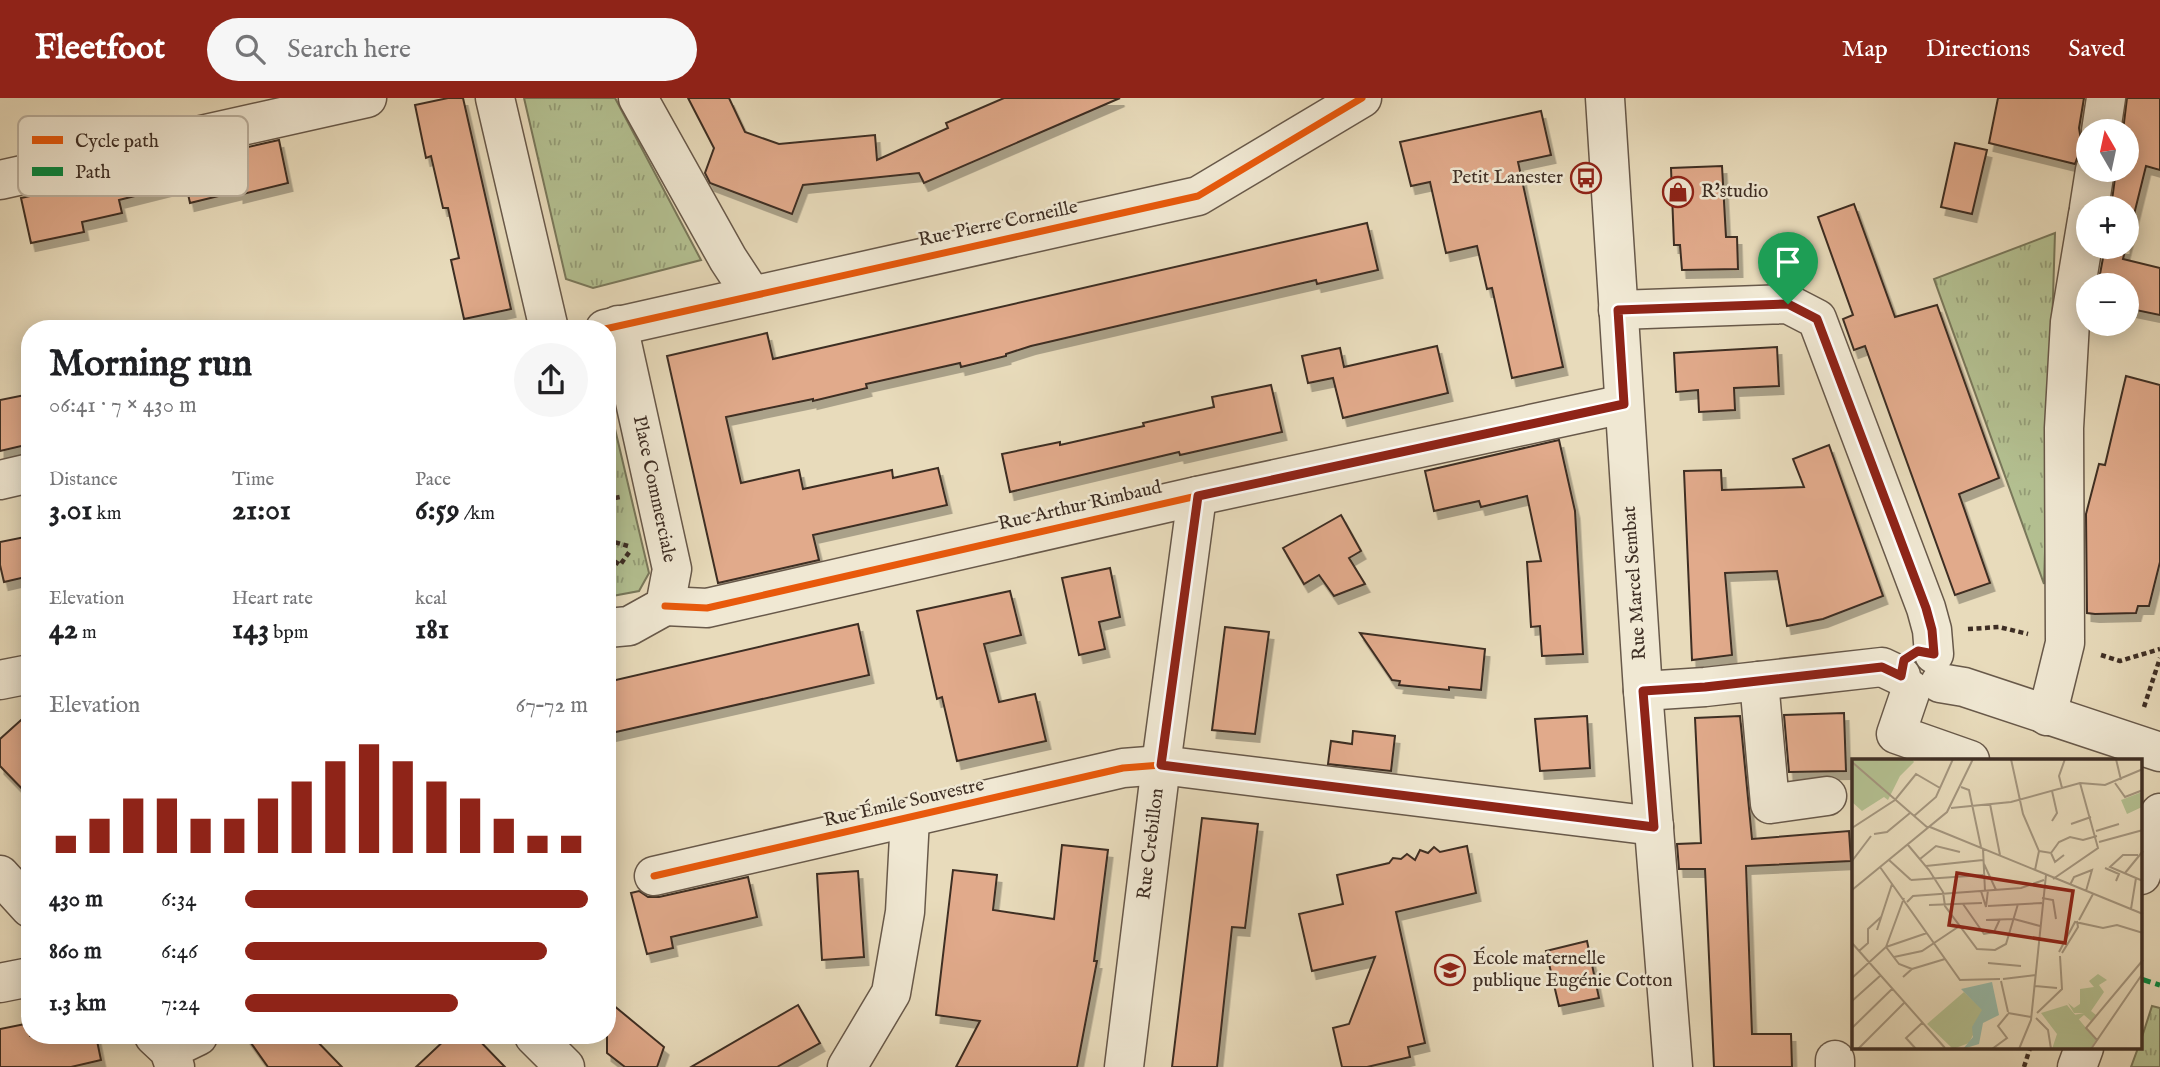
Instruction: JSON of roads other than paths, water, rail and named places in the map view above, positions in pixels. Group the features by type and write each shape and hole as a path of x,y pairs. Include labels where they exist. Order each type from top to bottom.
{"street":[{"path":"248,125 367,98"},
{"path":"495,98 547,320"},
{"path":"638,98 751,295"},
{"name":"Rue Pierre Corneille","path":"616,326 1198,196 1362,98"},
{"name":"Rue Marcel Sembat","path":"1605,98 1643,691 1673,1067"},
{"path":"2103,119 2106,98"},
{"path":"0,180 18,176"},
{"path":"2046,716 2065,643 2064,428 2070,322 2080,259"},
{"path":"1618,310 1788,304 1817,319 1932,630 1921,676 1896,734 1967,759"},
{"name":"Place Commerciale","path":"616,343 672,569 665,606"},
{"name":"Rue Arthur Rimbaud","path":"665,606 707,608 1198,496 1624,404"},
{"path":"0,480 21,475"},
{"name":"Rue Crebillon","path":"1124,1067 1161,765 1198,496"},
{"path":"616,627 629,626 665,606"},
{"path":"1643,691 1882,667 1964,687 2160,752"},
{"path":"0,680 21,676"},
{"path":"1759,681 1770,804 1828,796"},
{"name":"Rue Émile Souvestre","path":"654,876 1123,768 1161,765 1654,827"},
{"path":"2142,872 2160,813"},
{"path":"848,1067 891,993 905,912 910,818"},
{"path":"0,875 21,898"},
{"path":"0,984 21,979"},
{"path":"542,1044 565,1067"},
{"path":"2077,1067 2084,1049"}],"place":[{"name":"Petit Lanester","path":"1586,178"},
{"name":"R'studio","path":"1678,192"},
{"name":"École maternelle publique Eugénie Cotton","path":"1450,970"}]}
